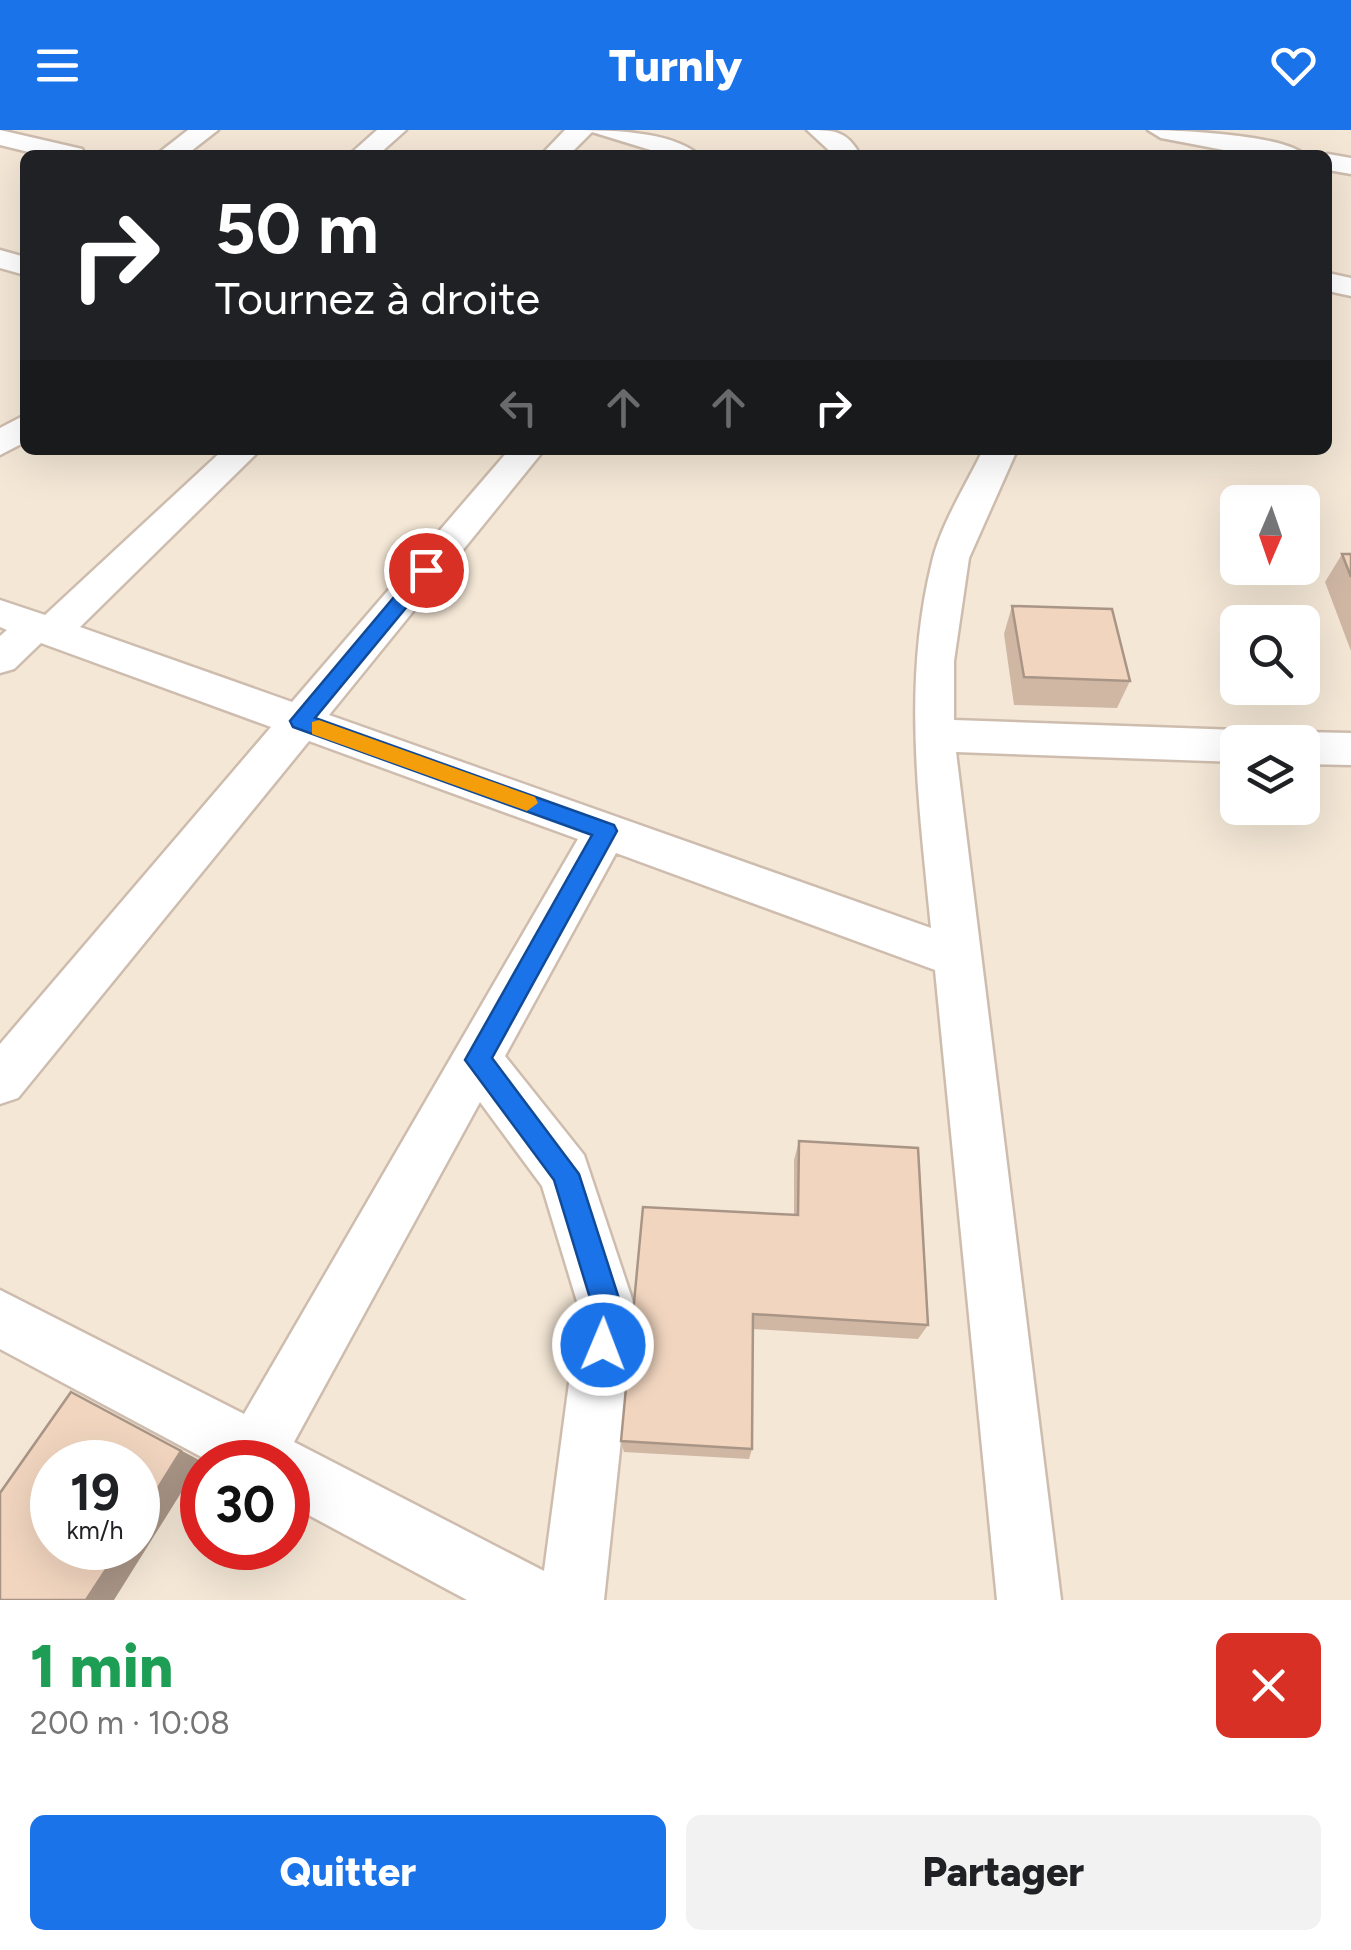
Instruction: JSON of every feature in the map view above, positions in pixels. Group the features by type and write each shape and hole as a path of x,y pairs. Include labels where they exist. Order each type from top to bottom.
{"street":[{"path":"0,137 12,130"},
{"path":"176,150 204,130"},
{"path":"368,150 393,130"},
{"path":"559,150 580,130"},
{"path":"603,130 677,150"},
{"path":"820,130 845,150"},
{"path":"1160,130 1266,150"},
{"path":"0,137 53,150"},
{"path":"0,445 20,429"},
{"path":"0,658 29,624 237,455"},
{"path":"0,1081 523,455"},
{"path":"998,455 950,558 934,661 933,735 1029,1600"},
{"path":"29,624 958,958"},
{"path":"933,735 1220,745"},
{"path":"1320,749 1351,750"},
{"path":"283,1440 478,1060 606,831"},
{"path":"478,1060 566,1174 608,1308 572,1600"},
{"path":"0,1318 230,1440"},
{"path":"310,1482 532,1600"}],"shaded area":[{"path":"0,130 1351,130 1351,1600 0,1600"}],"building":[{"path":"1342,554 1351,554 1351,577"},
{"path":"1012,606 1112,609 1130,681 1024,677"},
{"path":"799,1141 918,1148 928,1325 753,1314 752,1449 621,1441 643,1207 798,1215"},
{"path":"71,1392 180,1450 180,1453 160,1485 160,1440 37,1440"},
{"path":"30,1450 30,1570 106,1570 86,1600 0,1600 0,1493"}],"slow traffic":[{"path":"319,728 527,803"}],"route":[{"path":"426,570 300,721 606,831 478,1060 566,1174 608,1308 603,1345"}]}
